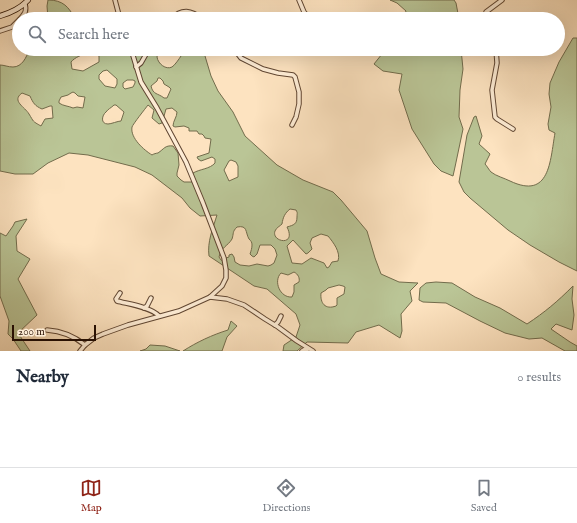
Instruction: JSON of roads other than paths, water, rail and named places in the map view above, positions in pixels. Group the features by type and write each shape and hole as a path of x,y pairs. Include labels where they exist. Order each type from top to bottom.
{"main road":[{"path":"0,16 11,12 27,2"}],"street":[{"path":"115,0 118,12"},
{"path":"299,0 304,12"},
{"path":"486,12 499,4 502,0"},
{"path":"25,12 27,2"},
{"path":"0,31 12,27"},
{"path":"80,351 94,338 110,331 183,309 210,297 222,286 225,281 226,270 224,258 203,203 185,160 141,82 133,56"},
{"path":"136,67 146,56"},
{"path":"239,56 263,69 294,76 300,98 298,111 292,126"},
{"path":"496,56 497,63 492,90 495,117 513,129"},
{"path":"120,293 116,298 117,301 144,308 159,316"},
{"path":"210,297 227,299 244,305 265,320 275,325 307,349 313,351"},
{"path":"144,308 147,306 151,298"},
{"path":"275,325 281,316"},
{"path":"47,330 68,335 85,345"},
{"path":"302,351 307,349"}]}
